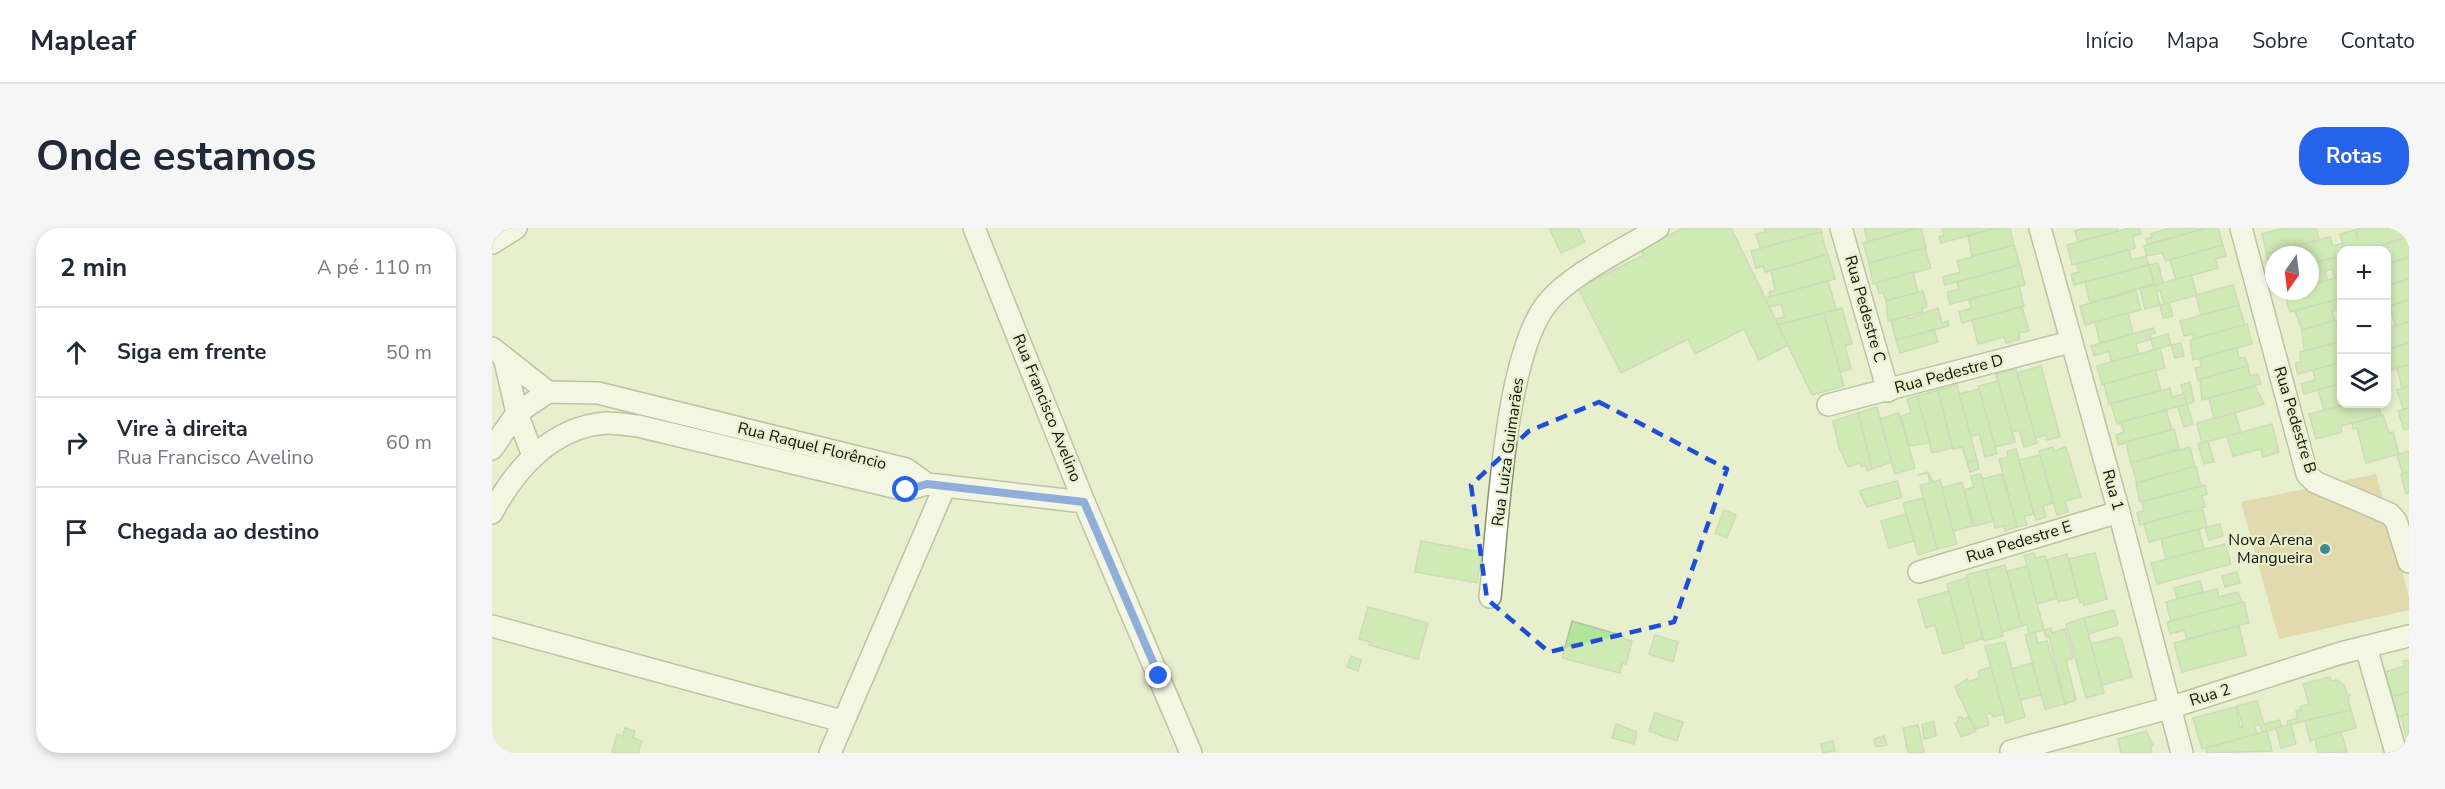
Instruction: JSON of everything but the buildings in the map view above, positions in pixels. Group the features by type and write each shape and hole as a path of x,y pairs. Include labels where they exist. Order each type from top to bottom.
{"street":[{"path":"492,243 516,228"},
{"name":"Rua Francisco Avelino","path":"974,228 1084,502 1191,753"},
{"name":"Rua Luiza Guimarães","path":"1490,597 1509,423 1519,371 1532,329 1547,303 1565,285 1658,228"},
{"name":"Rua Pedestre C","path":"1841,228 1888,391"},
{"name":"Rua 1","path":"2040,228 2119,512 2182,753"},
{"name":"Rua Pedestre B","path":"2241,228 2307,474 2315,482 2390,514 2396,521 2409,562"},
{"name":"Rua Pedestre D","path":"1828,405 2070,342"},
{"path":"492,449 517,413 548,392 499,355"},
{"path":"499,355 533,456"},
{"name":"Rua Raquel Florêncio","path":"548,392 598,393 906,469 936,485"},
{"name":"Rua Raquel Florêncio","path":"492,513 504,490 533,456 579,428 607,423 638,426 906,490 936,485"},
{"path":"830,753 936,485 1028,498 1084,502"},
{"name":"Rua Pedestre E","path":"1919,573 2119,512"},
{"path":"492,626 842,721"},
{"name":"Rua 2","path":"2011,751 2169,708 2366,647 2409,636"},
{"path":"2366,647 2396,753"}],"highlighted area":[{"path":"1599,402 1727,469 1674,622 1549,652 1487,599 1471,485 1529,431"}],"shaded area":[{"name":"Nova Arena Mangueira","path":"2376,474 2409,597 2409,610 2279,639 2241,502"}],"place":[{"name":"Nova Arena Mangueira","path":"2325,549"}],"route":[{"path":"906,490 927,484 1028,498 1084,502 1159,676"}]}
